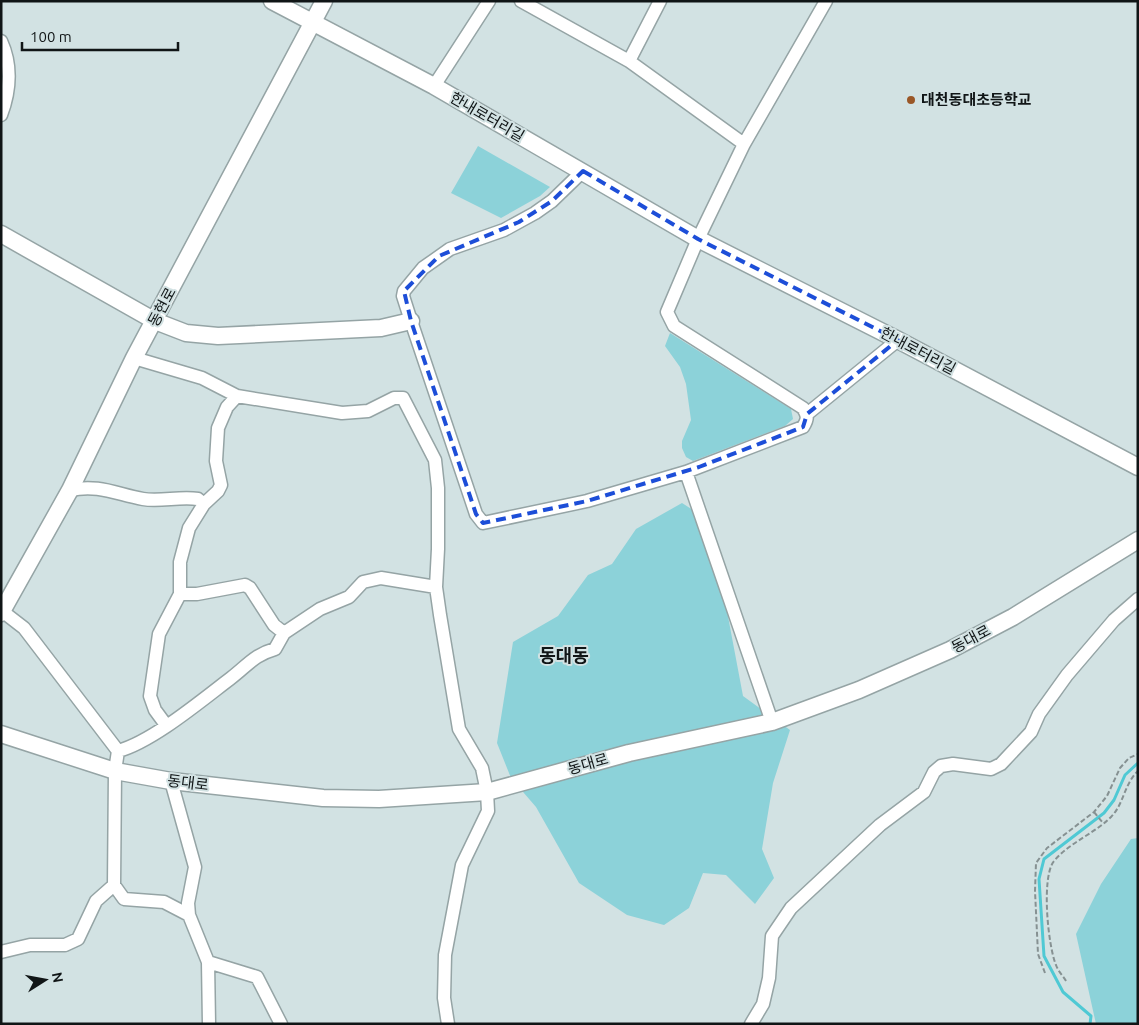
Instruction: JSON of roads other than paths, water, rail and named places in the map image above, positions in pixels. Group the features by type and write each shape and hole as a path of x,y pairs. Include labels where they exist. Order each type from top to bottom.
{"street":[{"name":"한내로터리길","path":"272,1 434,86 698,239 898,340 1138,467"},
{"name":"동현로","path":"2,612 70,490 134,358 324,1"},
{"path":"434,86 489,1"},
{"path":"521,1 629,62 744,144"},
{"path":"629,62 660,1"},
{"path":"807,414 795,401 674,326 668,319 668,305 744,144 826,1"},
{"path":"1,41 7,57 9,75 1,115"},
{"path":"583,171 552,201 535,213 504,230 450,250 423,268 404,291 403,296 411,321 477,519 483,523 587,501 686,472 803,427 807,414 898,340"},
{"path":"1,234 155,321 186,333 218,336 381,328 411,321"},
{"path":"134,358 202,378 237,396 342,413 368,411 394,398 403,398 435,460 438,532 436,587 459,729 482,768 487,792 488,811 462,865 445,955 444,998 448,1024"},
{"path":"166,725 155,710 150,696 159,634 180,594 181,553 189,528 204,504 218,492 221,485 216,461 218,428 227,407 237,396"},
{"path":"686,472 772,722"},
{"path":"70,490 105,488 144,499 198,499 204,504"},
{"name":"동대로","path":"1,734 115,771 171,781 323,798 379,799 487,792 629,753 772,722 859,690 950,650 1013,617 1138,540"},
{"path":"118,752 134,747 166,725 233,677 259,653 275,649 284,633 320,609 349,596 363,582 381,578 436,587"},
{"path":"180,594 196,594 245,585 250,588 274,625 284,633"},
{"path":"751,1024 763,1004 769,978 772,936 791,908 835,869 874,830 924,792 934,772 941,766 953,764 991,769 1001,764 1031,732 1039,714 1067,675 1114,620 1138,599"},
{"path":"2,612 24,628 118,752 115,771 114,885 124,899 164,902 189,915"},
{"path":"171,781 195,867 188,903 189,915 208,962 209,1024"},
{"path":"1,952 30,945 65,945 78,939 96,901 114,885"},
{"path":"208,962 257,976 281,1024"}],"waterway":[{"path":"1090,1024 1091,1016 1063,992 1044,956 1039,879 1044,859 1104,813 1114,800 1125,775 1138,763"}],"place":[{"name":"대천동대초등학교","path":"911,100"}],"district":[{"name":"동대동","path":"564,656"}]}
